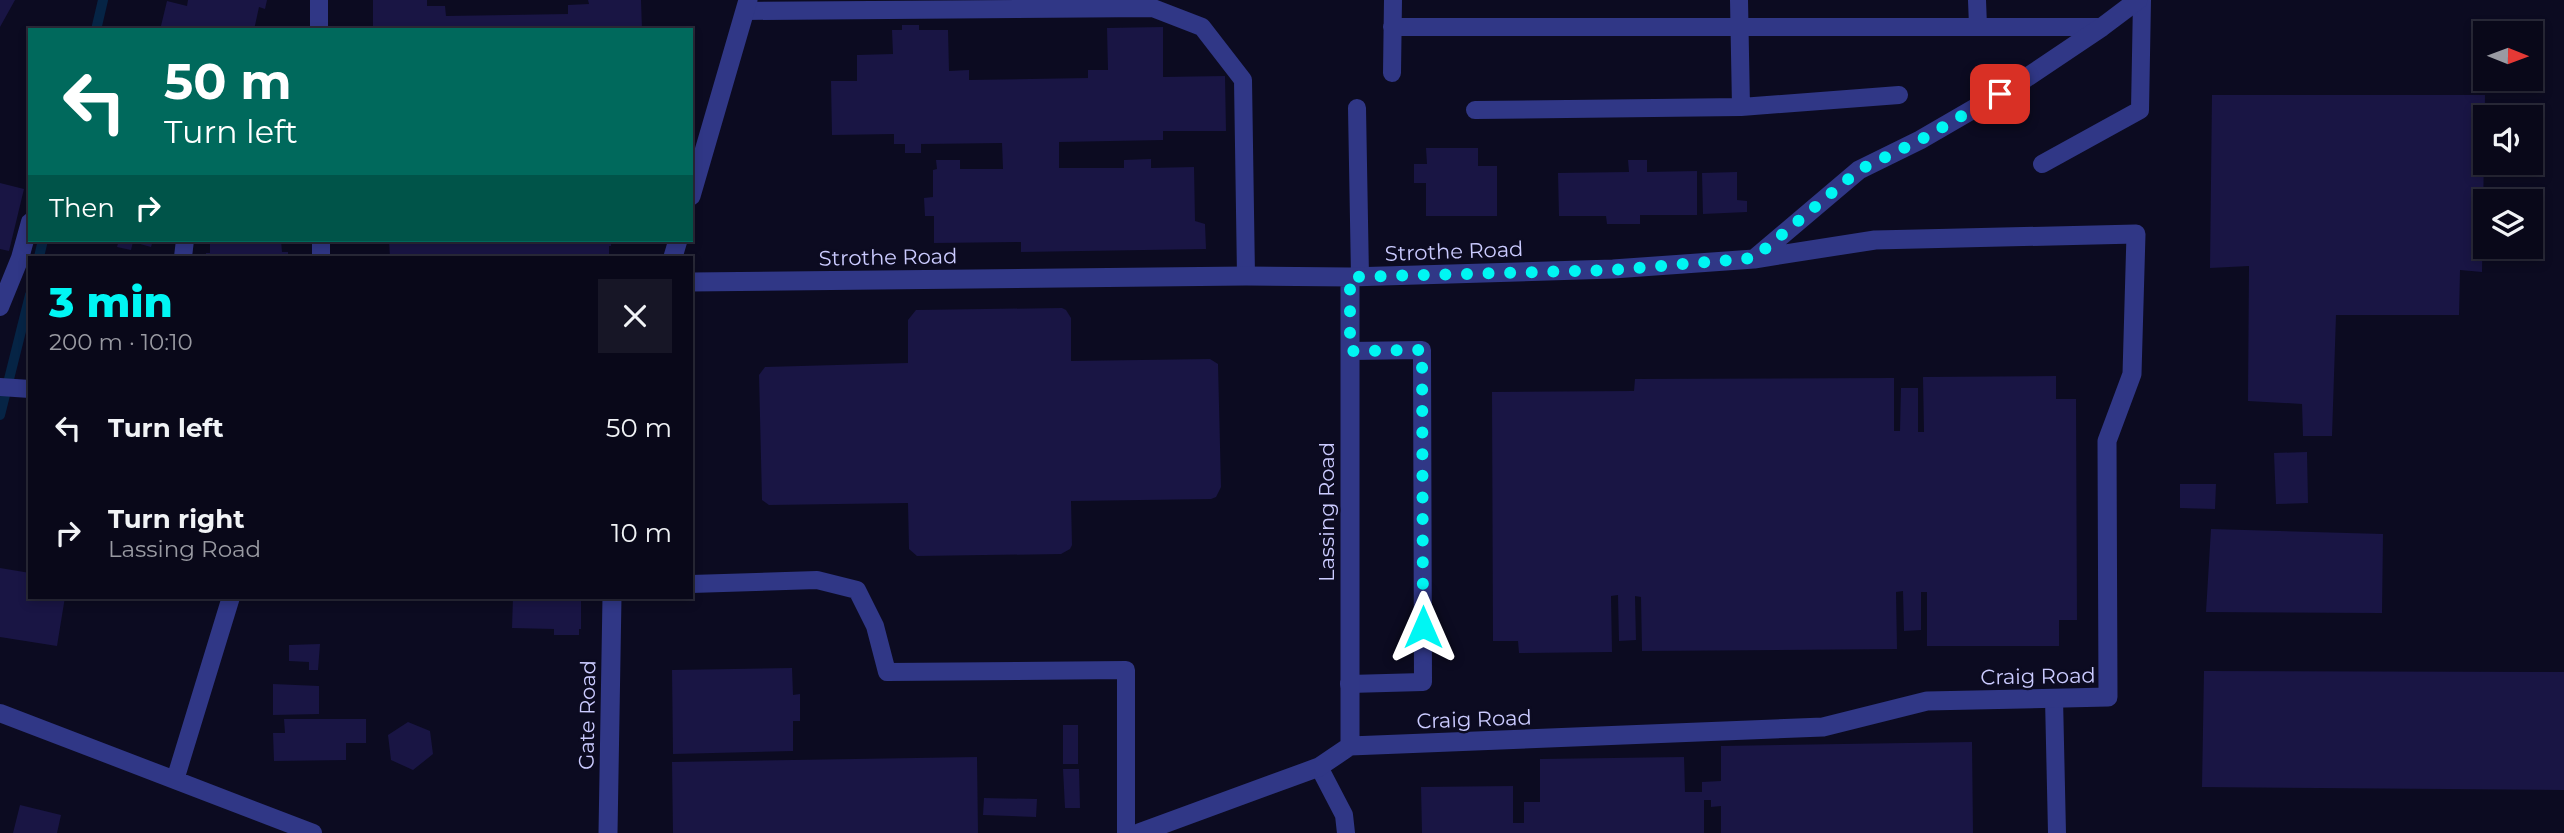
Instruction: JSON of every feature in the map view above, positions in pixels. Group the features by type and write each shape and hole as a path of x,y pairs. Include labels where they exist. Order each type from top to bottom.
{"street":[{"path":"1754,258 1859,170 1920,140 2020,82 2140,0"},
{"path":"693,189 747,5"},
{"name":"Craig Road","path":"1350,746 1823,727 1927,701 2108,697 2107,441 2132,374 2136,234 1874,240 1754,258"},
{"name":"Strothe Road","path":"693,282 1355,277 1613,270 1754,258"},
{"name":"Lassing Road","path":"1350,746 1350,351 1355,277"},
{"name":"Gate Road","path":"608,833 612,599"},
{"path":"1138,833 1319,767 1350,746"}],"lane":[{"path":"319,0 320,28"},
{"path":"1392,73 1393,0"},
{"path":"1740,0 1741,107"},
{"path":"1978,0 1978,26"},
{"path":"2042,164 2140,110 2140,0"},
{"path":"747,5 1153,8 1202,26 1243,80 1246,276"},
{"path":"1392,27 2102,27"},
{"path":"1475,110 1741,107 1899,95"},
{"path":"1355,277 1357,108"},
{"path":"0,307 20,258 28,229"},
{"path":"1349,684 1423,682 1422,350 1350,351"},
{"path":"693,584 817,580 857,590 875,626 887,672 1126,670 1138,833"},
{"path":"175,780 230,599"},
{"path":"2054,698 2057,833"},
{"path":"0,713 313,833"},
{"path":"1319,767 1344,815 1346,833"}],"building":[{"path":"0,0 15,0 0,27"},
{"path":"188,0 267,0 265,9 259,7 254,28 160,28 167,1 187,6"},
{"path":"373,0 427,0 427,6 445,6 446,16 568,14 568,5 589,4 588,0 641,0 642,28 373,28"},
{"path":"902,25 919,25 919,30 948,30 949,71 969,70 969,80 1088,78 1088,70 1108,70 1107,28 1163,27 1163,77 1225,76 1226,131 1163,131 1163,140 1059,142 1059,168 1124,168 1124,160 1151,159 1151,168 1194,167 1195,221 1205,224 1206,249 1021,252 1021,242 934,243 934,216 925,216 924,198 933,197 933,170 937,169 936,160 960,160 960,169 1003,169 1002,143 921,144 921,153 905,153 905,144 894,144 894,134 832,135 831,81 857,81 857,55 893,54 892,30 902,30"},
{"path":"2212,95 2485,95 2485,105 2473,105 2473,175 2484,175 2483,189 2473,189 2473,259 2482,259 2482,272 2460,270 2459,315 2336,315 2332,436 2303,436 2302,404 2248,401 2249,266 2210,268"},
{"path":"1426,148 1478,148 1478,166 1497,166 1497,216 1426,216 1426,183 1414,183 1414,164 1427,164"},
{"path":"1628,160 1647,160 1647,172 1697,171 1697,215 1640,215 1640,224 1607,224 1606,216 1559,216 1558,173 1629,172"},
{"path":"1737,172 1737,200 1747,201 1747,212 1703,214 1702,173"},
{"path":"0,183 24,189 9,251 0,249"},
{"path":"118,242 133,242 131,250 117,247"},
{"path":"133,242 152,242 151,247"},
{"path":"210,242 281,242 282,252 288,252 288,256 206,256 206,253 210,253"},
{"path":"389,242 611,242 609,256 390,256"},
{"path":"1062,308 1071,318 1071,361 1210,359 1218,364 1221,487 1216,497 1071,501 1072,545 1061,554 917,556 909,549 908,503 769,505 762,500 759,375 765,367 908,363 908,320 916,310"},
{"path":"2056,376 2056,399 2076,399 2077,620 2059,620 2059,646 1927,646 1927,592 1921,592 1921,630 1904,631 1903,591 1896,592 1897,649 1642,651 1641,597 1635,596 1636,640 1619,641 1618,595 1611,596 1612,652 1519,653 1518,641 1493,641 1492,392 1634,391 1635,379 1894,378 1894,431 1900,431 1901,388 1918,388 1918,432 1924,432 1923,377"},
{"path":"2307,452 2308,503 2276,504 2274,453"},
{"path":"2180,484 2216,484 2215,509 2180,508"},
{"path":"2211,529 2383,534 2382,613 2206,612"},
{"path":"0,568 28,573 28,599 65,599 57,646 0,637"},
{"path":"513,599 581,599 579,635 554,635 554,629 512,628"},
{"path":"320,644 318,670 309,670 309,662 289,661 289,645"},
{"path":"792,668 793,695 800,694 800,721 793,721 793,751 673,754 672,670"},
{"path":"2204,671 2564,672 2564,790 2202,787"},
{"path":"273,684 319,686 319,714 273,715"},
{"path":"284,719 366,719 366,743 346,743 346,760 274,761 273,733 285,733"},
{"path":"408,722 430,731 433,754 413,770 391,760 388,735"},
{"path":"1063,725 1078,725 1078,764 1063,764"},
{"path":"1972,742 1973,833 1721,833 1721,806 1711,807 1711,800 1704,800 1704,833 1422,833 1421,787 1513,786 1513,823 1524,823 1524,802 1540,802 1540,759 1684,757 1685,792 1702,792 1702,782 1721,781 1721,746"},
{"path":"977,757 978,833 673,833 672,762"},
{"path":"1063,769 1079,769 1080,808 1065,808"},
{"path":"984,798 1037,799 1036,817 983,815"},
{"path":"20,805 61,815 57,833 13,833"}],"waterway":[{"path":"96,28 103,0"},
{"path":"39,256 43,242"},
{"path":"0,415 28,303"}],"route":[{"path":"1423,627 1422,350 1350,351 1350,277 1613,270 1754,258 1859,170 1920,140 2000,94"}]}
